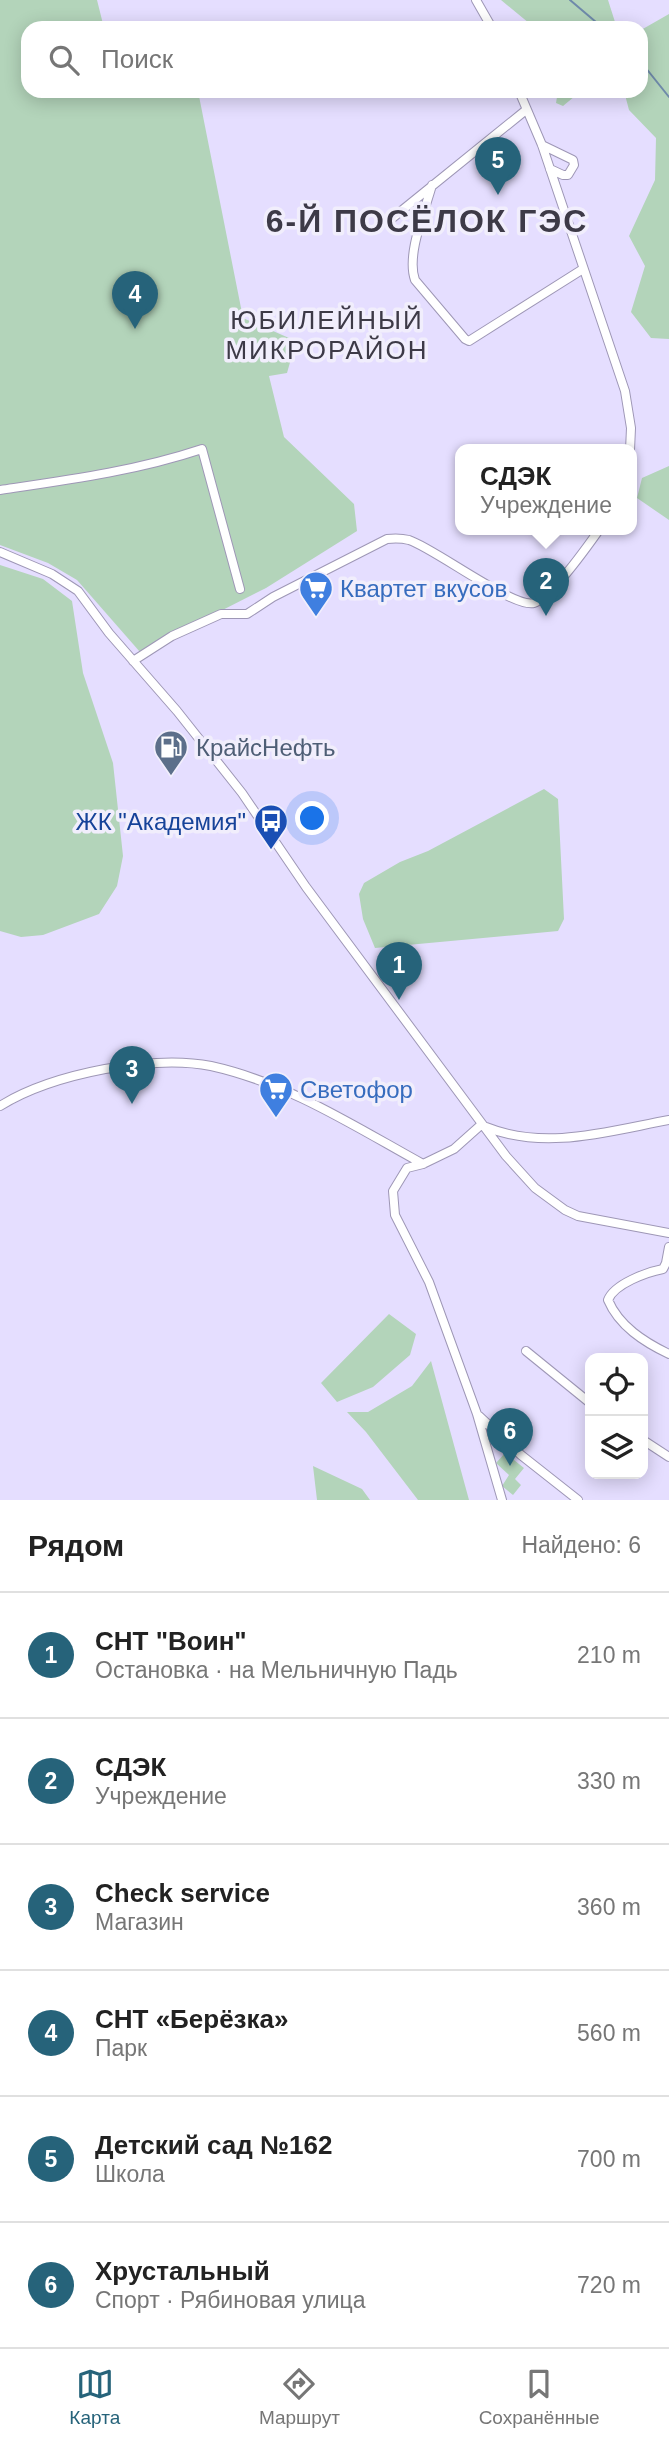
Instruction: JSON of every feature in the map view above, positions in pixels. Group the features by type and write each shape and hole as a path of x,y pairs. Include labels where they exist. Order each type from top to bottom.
{"street":[{"path":"476,0 488,21"},
{"path":"522,98 550,169 625,393 631,428 630,444"},
{"path":"390,220 526,110"},
{"path":"541,145 573,160 574,165 568,175 550,169"},
{"path":"432,185 411,271 415,280 465,339 469,341 583,269"},
{"path":"0,490 158,464 202,449 240,589"},
{"path":"133,661 172,636 221,614 247,614 273,597 387,539 398,538 416,543 501,592 524,603 533,603 543,597 580,558 596,535"},
{"path":"0,552 52,574 78,590 109,632 229,776 306,887 521,1173 542,1194 565,1210 598,1221 669,1233 669,1247 663,1269 643,1273 610,1293 608,1300 630,1330 669,1354"},
{"path":"0,1106 16,1096 54,1082 96,1071 128,1065 176,1062 209,1066 293,1093 423,1164"},
{"path":"483,1125 503,1134 537,1139 579,1137 669,1120"},
{"path":"483,1125 454,1149 423,1164 407,1168 393,1191 395,1215 429,1282 477,1414 502,1500"},
{"path":"526,1351 585,1399"},
{"path":"477,1414 521,1455 578,1500"},
{"path":"648,1443 669,1457"}],"green space":[{"path":"0,0 97,0 102,21 21,21 21,98 199,98 243,318 296,341 287,373 269,376 284,437 354,504 357,531 266,588 140,652 77,580 48,563 0,545"},
{"path":"501,0 608,0 615,21 526,21"},
{"path":"669,14 669,339 651,338 631,312 645,266 629,236 655,180 656,138 629,110 626,98 648,98 648,26"},
{"path":"557,98 573,98 563,106 556,103"},
{"path":"669,466 669,520 637,498 642,478"},
{"path":"0,565 43,579 72,601 83,673 113,763 123,856 117,886 99,914 43,935 21,937 0,931"},
{"path":"544,789 558,799 564,919 558,931 375,948 363,919 359,894 364,883"},
{"path":"389,1314 416,1334 410,1355 373,1387 337,1402 321,1383"},
{"path":"431,1361 469,1500 418,1500 366,1432 347,1412 368,1412 412,1386"},
{"path":"505,1453 524,1468 515,1479 521,1485 513,1495 502,1486 509,1475 496,1463"},
{"path":"313,1466 362,1489 370,1500 317,1500"}],"waterway":[{"path":"570,0 595,21"},
{"path":"648,71 669,97"}],"place":[{"name":"Детский сад №162","path":"498,195"},
{"name":"СНТ «Берёзка»","path":"135,329"},
{"name":"СДЭК","path":"546,616"},
{"name":"Квартет вкусов","path":"316,618"},
{"name":"КрайсНефть","path":"171,777"},
{"name":"ЖК \"Академия\"","path":"271,851"},
{"name":"СНТ \"Воин\"","path":"399,1000"},
{"name":"Check service","path":"132,1104"},
{"name":"Светофор","path":"276,1119"},
{"name":"Хрустальный","path":"510,1466"}],"district":[{"name":"6-Й ПОСЁЛОК ГЭС","path":"427,221"},
{"name":"ЮБИЛЕЙНЫЙ МИКРОРАЙОН","path":"327,335"}]}
